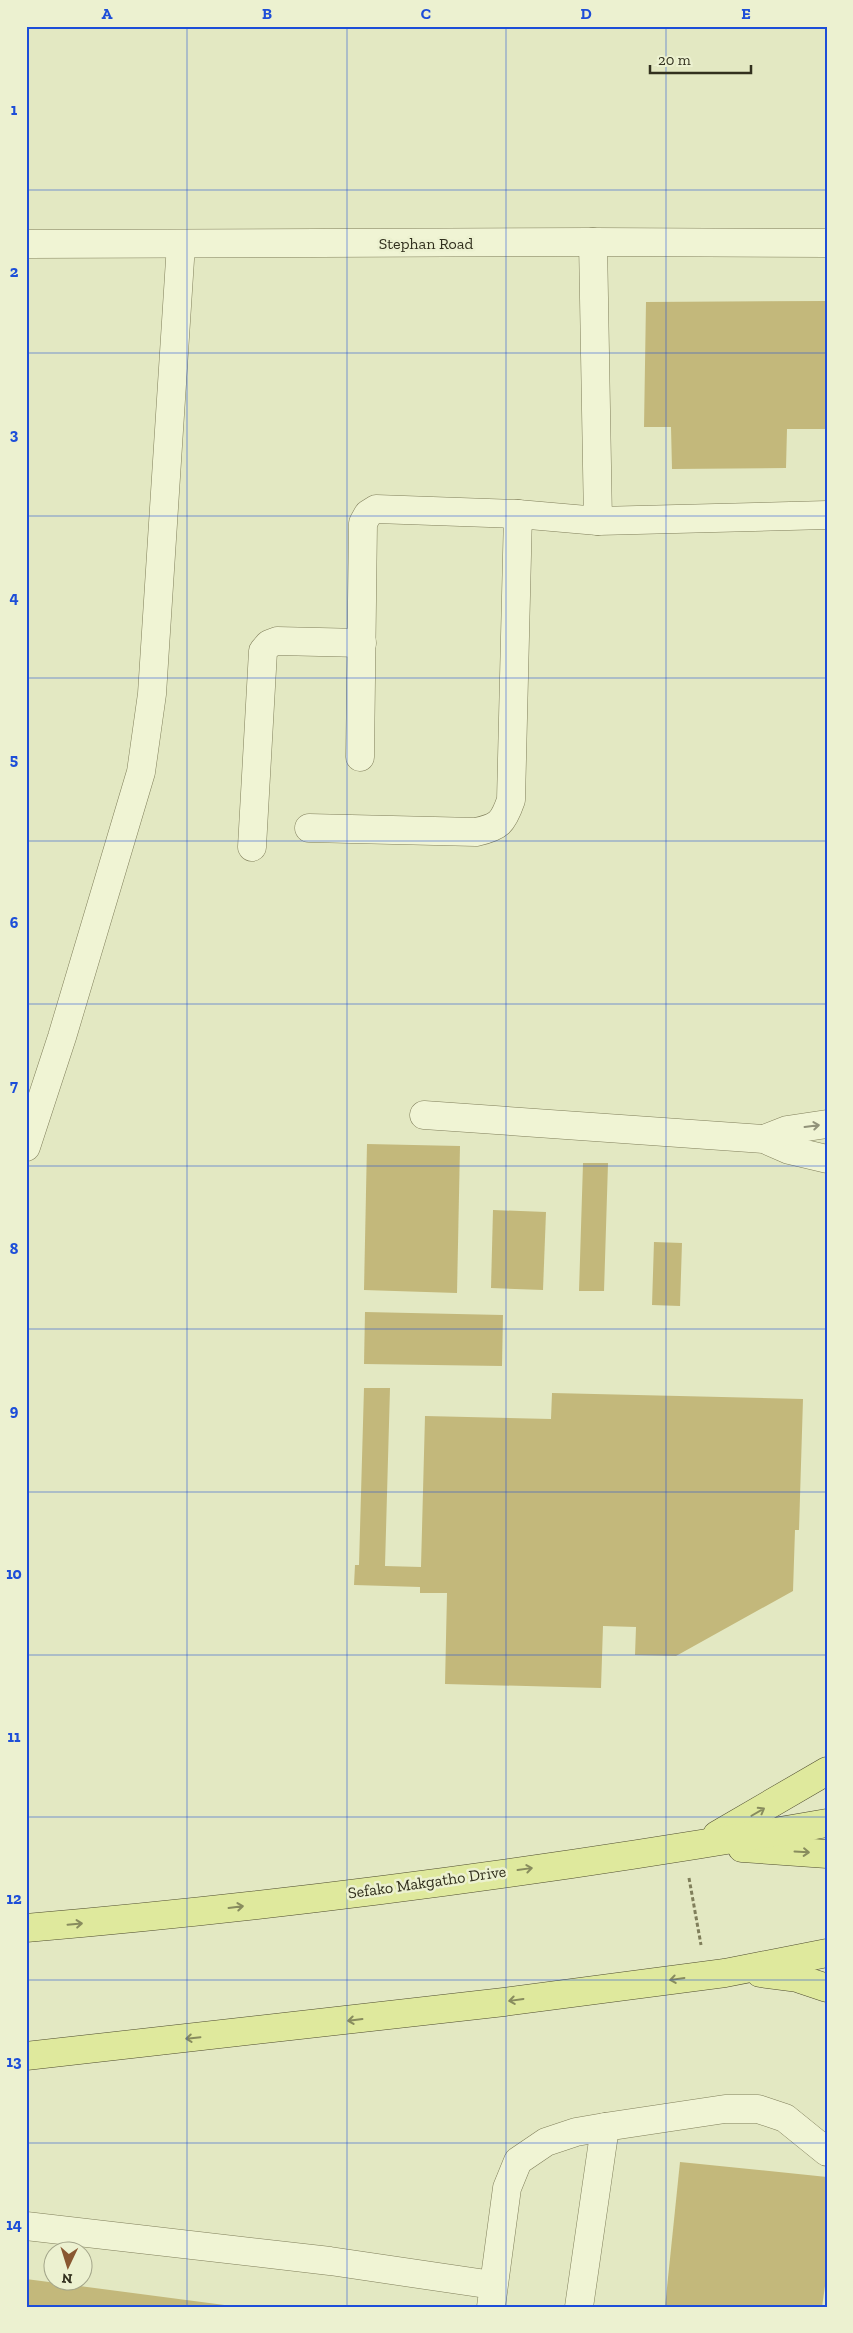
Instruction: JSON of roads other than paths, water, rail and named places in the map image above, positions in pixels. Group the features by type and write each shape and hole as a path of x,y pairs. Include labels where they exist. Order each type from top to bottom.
{"main road":[{"path":"692,1846 827,1771"},
{"name":"Sefako Makgatho Drive","path":"26,1928 141,1918 286,1901 692,1846 827,1823"},
{"path":"692,1846 827,1854"},
{"path":"26,2056 484,2004 716,1974 827,1953"},
{"path":"716,1974 784,1976 827,1988"}],"street":[{"path":"593,242 598,521"},
{"name":"Stephan Road","path":"26,244 826,243"},
{"path":"26,1147 65,1027 141,772 153,684 181,244"},
{"path":"360,758 363,524 368,514 376,509 518,514 598,521 827,515"},
{"path":"309,828 476,832 494,828 505,818 510,800 518,514"},
{"path":"252,847 263,651 270,644 277,641 362,643"},
{"path":"424,1116 764,1139 789,1150 827,1159"},
{"path":"764,1139 787,1130 827,1124"},
{"path":"26,2226 330,2261 492,2296 507,2188 518,2161 546,2142 576,2132 725,2109 758,2110 785,2118 827,2152"},
{"path":"579,2307 606,2127"}]}
